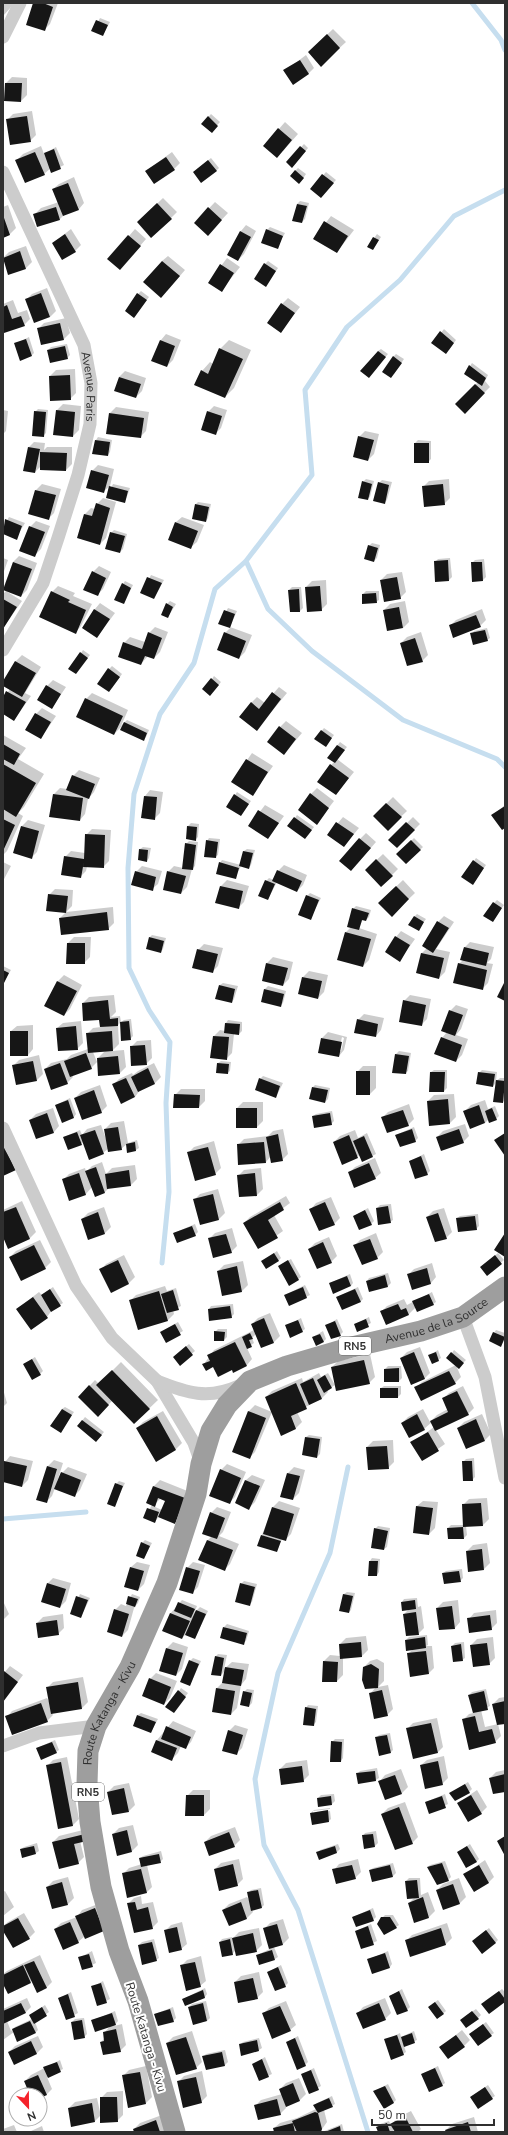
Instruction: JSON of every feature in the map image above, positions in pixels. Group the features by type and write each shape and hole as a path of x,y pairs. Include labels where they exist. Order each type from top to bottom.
{"highway":[{"name":"Avenue de la Source","path":"201,1464 211,1431 227,1405 250,1381 287,1366 352,1347 421,1331 463,1317 505,1287"},
{"name":"Route Katanga - Kivu","path":"175,2132 138,2001 119,1951 101,1887 90,1822 87,1784 88,1751 96,1726 130,1667 159,1603 196,1494 201,1464"}],"street":[{"path":"3,38 20,3"},
{"name":"Avenue Paris","path":"3,172 84,345 91,383 90,424 78,475 58,538 43,583 3,650"},
{"path":"3,1128 76,1286 112,1338 156,1381 194,1443 201,1464"},
{"path":"463,1317 485,1377 505,1478"},
{"path":"156,1381 179,1390 199,1394 223,1393 250,1381"},
{"path":"3,1746 39,1733 96,1726"}],"building":[{"path":"33,3 43,3 53,7 45,31 26,25"},
{"path":"96,20 108,25 103,36 91,31"},
{"path":"327,34 340,48 321,67 308,52"},
{"path":"300,60 309,74 293,85 283,70"},
{"path":"5,83 22,83 21,102 4,101"},
{"path":"27,116 31,142 10,145 6,119"},
{"path":"208,116 218,126 212,133 201,124"},
{"path":"278,128 292,140 277,158 263,146"},
{"path":"300,146 306,151 292,168 286,162"},
{"path":"54,149 61,169 51,173 44,153"},
{"path":"35,152 45,175 25,183 15,160"},
{"path":"166,157 175,170 154,184 145,171"},
{"path":"208,160 217,171 201,183 193,172"},
{"path":"295,170 304,178 299,184 290,176"},
{"path":"322,174 334,183 321,198 310,189"},
{"path":"68,183 79,210 63,216 52,189"},
{"path":"157,203 172,219 151,238 137,222"},
{"path":"297,204 307,206 302,223 292,221"},
{"path":"56,207 60,220 37,227 33,214"},
{"path":"208,207 222,220 208,236 194,223"},
{"path":"3,215 10,235 3,238"},
{"path":"324,221 348,236 337,253 313,239"},
{"path":"266,229 283,236 278,249 261,243"},
{"path":"240,231 251,237 238,261 227,255"},
{"path":"65,234 76,252 62,260 52,243"},
{"path":"128,235 141,246 120,270 107,259"},
{"path":"373,237 379,240 373,250 367,247"},
{"path":"20,251 26,269 8,275 3,258"},
{"path":"162,261 180,276 161,298 143,282"},
{"path":"264,263 276,271 266,287 254,279"},
{"path":"220,264 234,273 222,292 208,283"},
{"path":"41,293 50,317 34,323 25,299"},
{"path":"137,293 147,300 134,318 125,311"},
{"path":"281,303 295,313 281,333 267,323"},
{"path":"7,305 12,319 21,316 25,326 4,333 3,307"},
{"path":"60,323 64,340 41,345 37,328"},
{"path":"440,331 454,343 446,354 431,343"},
{"path":"26,339 32,356 20,361 14,343"},
{"path":"160,340 175,346 167,367 151,361"},
{"path":"65,346 68,359 50,363 47,350"},
{"path":"219,348 243,359 225,398 194,385 201,370 208,374"},
{"path":"378,351 386,357 369,378 360,371"},
{"path":"393,356 402,363 391,378 382,372"},
{"path":"469,365 486,378 482,386 464,374"},
{"path":"70,375 71,400 50,401 49,376"},
{"path":"119,377 141,384 136,398 114,391"},
{"path":"475,384 485,393 465,414 455,404"},
{"path":"56,410 75,412 73,437 53,435"},
{"path":"34,411 46,412 44,437 32,436"},
{"path":"207,411 222,416 216,435 201,430"},
{"path":"109,413 144,418 141,438 106,434"},
{"path":"358,436 374,440 368,461 353,457"},
{"path":"95,440 110,442 108,456 92,454"},
{"path":"414,443 429,443 429,463 414,463"},
{"path":"28,447 40,449 35,473 23,471"},
{"path":"40,452 67,453 66,471 40,470"},
{"path":"91,470 109,475 104,493 86,488"},
{"path":"362,481 372,484 368,500 358,498"},
{"path":"378,482 389,485 385,504 373,501"},
{"path":"443,484 445,505 424,507 422,486"},
{"path":"109,486 128,491 125,503 106,498"},
{"path":"35,490 56,495 49,520 28,514"},
{"path":"96,503 110,508 100,545 77,538 84,514 92,516"},
{"path":"195,504 209,507 206,522 192,519"},
{"path":"5,519 22,526 17,540 3,534"},
{"path":"175,522 198,531 191,549 168,540"},
{"path":"29,526 45,532 35,557 19,551"},
{"path":"110,532 125,536 120,553 105,549"},
{"path":"368,545 378,548 374,562 364,559"},
{"path":"448,560 449,581 435,582 434,561"},
{"path":"13,562 32,569 21,597 3,590"},
{"path":"471,562 482,562 483,581 472,582"},
{"path":"92,571 106,578 98,596 83,590"},
{"path":"147,577 162,583 154,599 140,593"},
{"path":"397,577 401,599 384,602 380,580"},
{"path":"122,583 131,588 124,604 114,600"},
{"path":"320,586 322,611 307,612 305,587"},
{"path":"299,589 300,612 290,612 288,590"},
{"path":"51,591 70,600 68,602 86,610 76,634 39,617"},
{"path":"376,593 377,603 362,604 362,594"},
{"path":"3,599 17,607 3,629"},
{"path":"166,603 173,607 168,618 161,615"},
{"path":"399,607 403,628 387,631 383,610"},
{"path":"94,609 110,619 97,638 82,628"},
{"path":"224,610 235,614 230,628 218,624"},
{"path":"476,615 481,627 453,638 449,625"},
{"path":"485,630 488,641 473,645 470,633"},
{"path":"148,632 162,638 154,659 145,656 141,665 118,657 123,642 142,649"},
{"path":"224,632 246,641 239,659 217,650"},
{"path":"415,638 423,662 407,666 400,643"},
{"path":"80,652 88,658 76,674 68,669"},
{"path":"15,661 36,673 22,697 3,686 3,681"},
{"path":"108,668 120,677 109,692 97,684"},
{"path":"211,678 219,685 210,696 202,689"},
{"path":"46,685 61,694 52,709 37,700"},
{"path":"6,691 26,702 14,721 3,714 3,697"},
{"path":"272,692 281,699 257,731 239,717 251,702 259,709"},
{"path":"85,698 123,716 114,735 76,717"},
{"path":"35,713 51,722 41,739 25,730"},
{"path":"124,722 147,733 144,741 120,730"},
{"path":"279,726 296,739 284,755 267,742"},
{"path":"321,730 332,738 326,747 314,739"},
{"path":"3,744 20,754 14,765 3,759"},
{"path":"337,745 345,750 335,763 327,758"},
{"path":"246,759 268,772 253,796 231,782"},
{"path":"3,764 36,783 16,817 3,809"},
{"path":"330,764 349,778 336,795 317,782"},
{"path":"72,775 95,784 89,799 66,790"},
{"path":"310,793 329,808 317,825 298,810"},
{"path":"53,794 83,798 80,821 49,817"},
{"path":"234,794 249,804 241,816 226,807"},
{"path":"144,796 157,797 155,820 141,818"},
{"path":"386,803 402,817 388,831 373,816"},
{"path":"505,806 505,828 502,830 491,815"},
{"path":"258,810 279,823 268,839 248,826"},
{"path":"294,817 312,830 305,839 287,826"},
{"path":"3,819 15,825 3,851"},
{"path":"336,822 354,834 344,847 327,835"},
{"path":"406,822 415,830 397,848 388,840"},
{"path":"21,826 39,831 32,859 13,853"},
{"path":"187,826 197,827 196,841 186,839"},
{"path":"85,834 105,835 104,868 83,867 84,861 81,878 61,875 64,856 84,859"},
{"path":"359,838 371,848 351,871 339,861"},
{"path":"206,840 218,842 216,858 204,857"},
{"path":"411,840 421,850 406,864 396,854"},
{"path":"185,843 196,845 193,870 182,869"},
{"path":"139,849 148,850 147,862 138,860"},
{"path":"243,851 253,853 249,869 239,866"},
{"path":"376,859 393,876 381,887 365,870"},
{"path":"473,860 484,868 473,885 461,877"},
{"path":"219,862 239,868 236,879 216,874"},
{"path":"277,870 302,881 297,892 272,881"},
{"path":"135,871 156,877 153,891 131,885"},
{"path":"167,871 186,876 181,894 163,890"},
{"path":"265,880 275,884 268,900 258,896"},
{"path":"220,886 243,891 239,909 215,903"},
{"path":"396,886 409,899 392,917 378,903"},
{"path":"48,894 68,896 66,913 46,911"},
{"path":"306,895 319,900 311,920 298,915"},
{"path":"493,902 502,908 493,922 483,916"},
{"path":"352,908 369,913 366,921 362,920 359,930 347,927"},
{"path":"107,912 109,930 61,935 59,918"},
{"path":"414,916 424,922 419,931 408,925"},
{"path":"437,921 449,928 433,953 422,946"},
{"path":"345,932 371,939 363,967 337,960"},
{"path":"395,936 410,945 400,962 385,952"},
{"path":"149,937 164,941 161,953 146,949"},
{"path":"67,943 85,943 85,964 66,964"},
{"path":"464,947 489,953 486,966 460,960"},
{"path":"197,949 218,954 213,973 192,968"},
{"path":"421,953 444,958 439,979 416,973"},
{"path":"266,963 288,968 283,986 262,981"},
{"path":"458,963 487,970 483,990 453,983"},
{"path":"3,970 9,973 3,985"},
{"path":"302,977 322,981 318,999 298,994"},
{"path":"57,981 77,991 64,1016 44,1006"},
{"path":"505,981 505,1001 497,997"},
{"path":"219,985 235,989 232,1003 215,999"},
{"path":"264,989 284,994 281,1007 261,1002"},
{"path":"108,1000 110,1019 118,1018 118,1026 100,1027 99,1020 83,1021 82,1003"},
{"path":"403,1000 426,1005 422,1026 399,1022"},
{"path":"449,1010 463,1015 455,1036 441,1031"},
{"path":"357,1019 378,1024 376,1037 354,1033"},
{"path":"129,1021 131,1040 121,1041 120,1022"},
{"path":"225,1023 240,1024 239,1035 224,1033"},
{"path":"76,1026 78,1050 58,1051 56,1028"},
{"path":"10,1031 28,1031 28,1056 10,1056"},
{"path":"112,1031 113,1051 88,1053 86,1033"},
{"path":"213,1036 229,1037 227,1060 210,1058"},
{"path":"441,1037 462,1045 456,1062 434,1054"},
{"path":"321,1038 342,1042 339,1057 318,1053"},
{"path":"145,1045 147,1065 131,1066 130,1046"},
{"path":"86,1053 92,1069 70,1077 64,1061"},
{"path":"395,1054 409,1056 406,1074 392,1073"},
{"path":"118,1056 120,1074 98,1076 97,1058"},
{"path":"33,1061 37,1081 16,1085 12,1065"},
{"path":"60,1063 68,1084 51,1090 44,1069"},
{"path":"217,1063 229,1064 228,1074 216,1073"},
{"path":"148,1068 155,1084 138,1092 131,1077"},
{"path":"356,1071 370,1071 370,1095 356,1095"},
{"path":"430,1072 445,1072 444,1092 429,1092"},
{"path":"478,1072 495,1074 493,1087 476,1084"},
{"path":"126,1078 135,1097 121,1104 112,1084"},
{"path":"259,1078 280,1086 276,1098 255,1090"},
{"path":"496,1080 505,1081 503,1103 493,1102"},
{"path":"312,1087 328,1090 325,1103 309,1099"},
{"path":"94,1090 102,1113 82,1120 74,1098"},
{"path":"174,1094 200,1095 199,1108 173,1108"},
{"path":"448,1099 450,1124 429,1126 427,1101"},
{"path":"68,1100 74,1118 62,1123 55,1105"},
{"path":"479,1105 485,1123 470,1129 463,1111"},
{"path":"236,1108 257,1108 257,1128 236,1128"},
{"path":"492,1108 497,1120 489,1123 485,1111"},
{"path":"403,1110 409,1126 387,1133 381,1117"},
{"path":"47,1113 54,1133 36,1139 29,1120"},
{"path":"330,1113 332,1125 314,1128 312,1116"},
{"path":"118,1127 122,1150 108,1152 104,1129"},
{"path":"412,1129 416,1142 400,1147 395,1135"},
{"path":"459,1129 464,1143 441,1151 436,1137"},
{"path":"95,1130 104,1154 89,1160 80,1135"},
{"path":"77,1132 82,1145 68,1150 63,1137"},
{"path":"505,1133 505,1156 494,1140"},
{"path":"278,1134 283,1161 271,1163 266,1137"},
{"path":"349,1135 358,1158 342,1165 333,1142"},
{"path":"364,1136 373,1157 362,1162 353,1141"},
{"path":"135,1142 136,1151 127,1153 126,1144"},
{"path":"264,1142 266,1163 238,1165 237,1144"},
{"path":"3,1146 16,1170 3,1176"},
{"path":"208,1147 216,1175 195,1181 187,1152"},
{"path":"421,1156 428,1175 415,1179 409,1161"},
{"path":"369,1163 376,1179 354,1188 348,1172"},
{"path":"96,1167 105,1193 95,1197 85,1171"},
{"path":"129,1170 131,1186 107,1189 105,1174"},
{"path":"79,1173 86,1195 69,1201 62,1179"},
{"path":"255,1173 257,1196 239,1197 237,1175"},
{"path":"213,1194 219,1220 200,1225 193,1199"},
{"path":"280,1202 284,1210 268,1220 278,1238 258,1249 243,1223"},
{"path":"325,1202 335,1225 319,1231 309,1209"},
{"path":"388,1206 391,1223 378,1225 376,1208"},
{"path":"16,1207 30,1239 8,1249 3,1237 3,1212"},
{"path":"365,1210 372,1225 359,1230 353,1216"},
{"path":"98,1212 105,1234 88,1240 81,1219"},
{"path":"438,1213 447,1239 435,1242 426,1217"},
{"path":"475,1216 477,1230 458,1232 456,1218"},
{"path":"192,1226 196,1236 177,1243 173,1233"},
{"path":"505,1233 505,1257 494,1250"},
{"path":"226,1234 232,1253 213,1258 208,1238"},
{"path":"370,1239 378,1259 362,1265 353,1245"},
{"path":"323,1242 332,1263 317,1269 308,1249"},
{"path":"34,1245 46,1269 21,1281 9,1257"},
{"path":"274,1253 279,1261 266,1269 261,1261"},
{"path":"495,1255 502,1264 487,1276 480,1267"},
{"path":"118,1260 129,1284 111,1293 99,1269"},
{"path":"288,1260 299,1280 289,1286 278,1266"},
{"path":"237,1266 242,1292 222,1296 217,1271"},
{"path":"427,1268 431,1284 412,1290 407,1274"},
{"path":"385,1275 388,1287 369,1292 366,1281"},
{"path":"347,1276 351,1286 333,1294 329,1283"},
{"path":"303,1287 307,1298 289,1306 284,1295"},
{"path":"50,1289 61,1306 51,1312 41,1295"},
{"path":"355,1289 361,1302 342,1310 336,1297"},
{"path":"173,1290 179,1310 167,1313 161,1294"},
{"path":"159,1291 168,1321 138,1330 129,1300"},
{"path":"429,1294 434,1305 417,1312 412,1301"},
{"path":"33,1297 48,1318 31,1330 16,1309"},
{"path":"398,1304 401,1310 406,1308 409,1315 386,1325 380,1311"},
{"path":"230,1306 232,1318 209,1321 208,1309"},
{"path":"264,1318 274,1343 261,1348 251,1324"},
{"path":"366,1319 369,1327 357,1332 354,1324"},
{"path":"298,1320 303,1332 290,1338 285,1325"},
{"path":"335,1321 341,1336 331,1339 325,1325"},
{"path":"175,1324 181,1335 166,1343 160,1332"},
{"path":"214,1331 225,1332 224,1341 214,1341"},
{"path":"493,1332 505,1337 501,1347 489,1341"},
{"path":"250,1333 253,1339 249,1340 252,1347 247,1349 242,1337"},
{"path":"320,1334 324,1342 316,1346 312,1337"},
{"path":"235,1342 247,1366 233,1373 232,1370 218,1377 213,1367 206,1371 202,1364 210,1361 207,1355"},
{"path":"186,1346 193,1355 180,1366 173,1357"},
{"path":"414,1352 425,1379 411,1385 400,1358"},
{"path":"436,1352 439,1361 432,1364 428,1355"},
{"path":"451,1352 464,1363 459,1369 446,1358"},
{"path":"32,1359 41,1375 32,1380 23,1364"},
{"path":"364,1360 370,1384 336,1391 331,1367"},
{"path":"399,1368 399,1382 384,1382 384,1369"},
{"path":"112,1370 150,1409 134,1424 96,1385"},
{"path":"449,1371 456,1384 421,1401 414,1387"},
{"path":"325,1375 332,1388 324,1393 317,1380"},
{"path":"313,1378 322,1399 309,1405 300,1384"},
{"path":"296,1383 307,1409 291,1416 296,1429 281,1436 265,1397"},
{"path":"89,1385 109,1405 98,1417 78,1397"},
{"path":"380,1388 398,1388 398,1398 380,1398"},
{"path":"457,1391 469,1415 435,1431 430,1421 448,1412 442,1398"},
{"path":"62,1409 72,1415 61,1433 50,1426"},
{"path":"248,1411 266,1418 250,1459 232,1452"},
{"path":"417,1414 425,1430 409,1438 401,1423"},
{"path":"157,1416 176,1450 156,1462 136,1428"},
{"path":"476,1419 485,1441 466,1449 457,1428"},
{"path":"82,1420 102,1435 96,1442 77,1426"},
{"path":"428,1432 439,1451 422,1461 410,1442"},
{"path":"305,1437 320,1439 317,1458 302,1455"},
{"path":"387,1446 389,1469 368,1470 366,1447"},
{"path":"4,1461 27,1466 22,1487 3,1482"},
{"path":"462,1461 472,1461 473,1481 463,1481"},
{"path":"47,1466 57,1469 47,1503 36,1500"},
{"path":"220,1469 241,1478 230,1504 209,1496"},
{"path":"61,1472 81,1480 75,1497 54,1489"},
{"path":"287,1473 300,1476 293,1500 280,1497"},
{"path":"245,1480 260,1486 249,1510 235,1503"},
{"path":"115,1483 123,1486 115,1507 107,1504"},
{"path":"153,1486 185,1498 175,1524 158,1517 165,1501 158,1498 155,1507 146,1503"},
{"path":"481,1503 483,1526 463,1527 462,1504"},
{"path":"416,1506 433,1508 429,1535 413,1533"},
{"path":"272,1507 294,1514 286,1541 263,1534"},
{"path":"147,1508 159,1512 155,1523 143,1518"},
{"path":"210,1512 225,1518 217,1539 202,1534"},
{"path":"463,1527 464,1539 448,1539 447,1528"},
{"path":"374,1528 388,1531 384,1550 371,1548"},
{"path":"261,1535 281,1541 277,1552 257,1546"},
{"path":"207,1540 233,1550 225,1571 198,1560"},
{"path":"141,1542 150,1546 144,1559 136,1556"},
{"path":"482,1549 484,1570 468,1572 466,1551"},
{"path":"369,1561 378,1561 377,1576 368,1576"},
{"path":"130,1567 144,1571 138,1591 124,1587"},
{"path":"186,1567 200,1571 193,1594 179,1590"},
{"path":"459,1571 461,1582 444,1584 442,1573"},
{"path":"47,1583 66,1589 60,1608 41,1602"},
{"path":"240,1583 255,1587 250,1606 235,1602"},
{"path":"343,1594 353,1596 349,1613 339,1611"},
{"path":"76,1596 88,1600 81,1618 70,1614"},
{"path":"128,1596 138,1599 135,1607 126,1604"},
{"path":"415,1600 416,1609 402,1611 401,1602"},
{"path":"178,1602 195,1609 191,1618 174,1611"},
{"path":"452,1606 455,1629 439,1630 436,1608"},
{"path":"114,1609 129,1614 122,1637 107,1632"},
{"path":"196,1610 206,1614 195,1639 185,1635"},
{"path":"416,1612 419,1635 406,1636 403,1614"},
{"path":"170,1613 190,1621 182,1639 162,1631"},
{"path":"490,1615 492,1630 469,1633 467,1618"},
{"path":"57,1620 59,1635 38,1638 36,1623"},
{"path":"223,1627 247,1633 244,1645 220,1638"},
{"path":"425,1637 426,1648 406,1651 405,1640"},
{"path":"361,1642 362,1657 340,1659 339,1644"},
{"path":"487,1643 490,1665 473,1667 470,1645"},
{"path":"461,1644 463,1661 453,1662 451,1646"},
{"path":"166,1648 183,1653 176,1676 159,1671"},
{"path":"426,1651 429,1674 410,1677 407,1653"},
{"path":"215,1656 224,1658 221,1676 211,1675"},
{"path":"189,1660 199,1664 190,1686 180,1682"},
{"path":"323,1661 338,1662 337,1682 322,1682"},
{"path":"371,1664 379,1669 378,1688 365,1689 362,1680 363,1667"},
{"path":"225,1667 244,1670 241,1686 222,1683"},
{"path":"4,1671 18,1682 3,1702 3,1672"},
{"path":"149,1678 171,1687 164,1705 142,1696"},
{"path":"78,1682 82,1709 51,1714 46,1687"},
{"path":"216,1688 235,1691 231,1715 212,1712"},
{"path":"178,1690 186,1697 174,1713 165,1707"},
{"path":"382,1690 388,1716 374,1719 369,1693"},
{"path":"243,1691 252,1693 249,1707 240,1705"},
{"path":"484,1691 488,1710 473,1713 468,1695"},
{"path":"505,1701 505,1724 497,1725 492,1704"},
{"path":"41,1703 48,1722 12,1735 5,1716"},
{"path":"305,1707 316,1709 314,1726 303,1725"},
{"path":"137,1715 156,1722 151,1733 133,1726"},
{"path":"475,1716 479,1732 492,1729 496,1743 469,1750 462,1719"},
{"path":"431,1723 438,1753 413,1759 406,1728"},
{"path":"166,1726 191,1737 186,1749 161,1739"},
{"path":"228,1730 243,1735 237,1755 222,1751"},
{"path":"387,1735 391,1753 379,1756 375,1737"},
{"path":"156,1740 177,1748 172,1761 151,1752"},
{"path":"331,1741 342,1742 341,1762 330,1762"},
{"path":"52,1742 57,1753 41,1760 36,1748"},
{"path":"438,1761 443,1785 425,1789 420,1765"},
{"path":"61,1762 73,1826 58,1829 46,1765"},
{"path":"302,1766 304,1782 281,1785 279,1769"},
{"path":"375,1771 376,1781 358,1784 356,1773"},
{"path":"505,1774 505,1792 493,1794 489,1778"},
{"path":"395,1775 402,1794 385,1800 378,1781"},
{"path":"465,1784 470,1793 455,1801 449,1793"},
{"path":"124,1788 129,1812 112,1815 107,1792"},
{"path":"186,1795 204,1795 204,1816 185,1816"},
{"path":"471,1795 482,1814 468,1822 457,1803"},
{"path":"331,1796 332,1805 318,1807 317,1798"},
{"path":"442,1796 446,1808 429,1814 425,1802"},
{"path":"399,1807 413,1844 395,1850 381,1814"},
{"path":"328,1810 329,1822 312,1825 310,1813"},
{"path":"127,1830 132,1852 117,1856 112,1834"},
{"path":"229,1832 235,1847 209,1856 204,1842"},
{"path":"85,1834 87,1841 74,1844 79,1864 59,1869 52,1842"},
{"path":"373,1834 375,1847 364,1849 362,1835"},
{"path":"505,1836 505,1856 497,1841"},
{"path":"34,1846 36,1854 22,1858 20,1849"},
{"path":"335,1846 337,1853 319,1860 316,1852"},
{"path":"467,1846 477,1862 466,1868 457,1852"},
{"path":"159,1854 161,1863 141,1867 139,1858"},
{"path":"442,1863 449,1881 437,1885 427,1867"},
{"path":"233,1864 238,1886 219,1891 214,1869"},
{"path":"352,1865 356,1879 336,1884 332,1869"},
{"path":"390,1865 393,1877 372,1882 369,1870"},
{"path":"479,1865 489,1883 474,1892 463,1874"},
{"path":"141,1869 147,1893 127,1898 122,1873"},
{"path":"417,1880 419,1898 407,1899 405,1881"},
{"path":"62,1882 68,1905 52,1909 46,1887"},
{"path":"453,1884 460,1904 443,1910 436,1890"},
{"path":"258,1890 262,1908 251,1911 247,1892"},
{"path":"423,1897 429,1918 414,1923 408,1903"},
{"path":"135,1902 137,1910 148,1907 153,1929 134,1933 127,1903"},
{"path":"241,1902 247,1919 229,1926 222,1910"},
{"path":"95,1908 104,1931 85,1939 75,1916"},
{"path":"370,1910 374,1921 356,1927 352,1917"},
{"path":"381,1917 390,1917 397,1928 384,1935 377,1924"},
{"path":"18,1918 30,1939 13,1948 3,1931 3,1926"},
{"path":"70,1922 79,1943 63,1950 54,1929"},
{"path":"277,1924 283,1945 269,1949 263,1928"},
{"path":"368,1926 374,1945 361,1949 355,1931"},
{"path":"177,1927 182,1950 169,1953 164,1930"},
{"path":"441,1928 446,1945 410,1957 405,1940"},
{"path":"486,1930 496,1943 482,1954 472,1941"},
{"path":"253,1933 257,1952 236,1956 232,1938"},
{"path":"230,1939 233,1955 222,1957 219,1942"},
{"path":"152,1942 157,1961 142,1965 138,1945"},
{"path":"272,1950 275,1960 259,1965 256,1955"},
{"path":"385,1953 390,1968 372,1974 367,1959"},
{"path":"89,1954 93,1967 82,1970 78,1957"},
{"path":"34,1961 47,1988 37,1993 24,1965"},
{"path":"195,1962 201,1987 186,1991 180,1965"},
{"path":"23,1965 31,1983 8,1994 3,1984 3,1975"},
{"path":"278,1967 286,1987 275,1991 267,1972"},
{"path":"253,1978 258,1999 238,2003 234,1982"},
{"path":"101,1983 107,2003 97,2006 91,1986"},
{"path":"203,1990 205,1998 185,2006 182,1999"},
{"path":"399,1991 408,2011 397,2015 389,1996"},
{"path":"499,1991 505,1999 505,2002 489,2014 481,2004"},
{"path":"68,1994 75,2017 66,2020 58,1998"},
{"path":"435,2002 444,2014 437,2019 428,2007"},
{"path":"21,2003 26,2013 3,2024 3,2011"},
{"path":"203,2003 207,2021 193,2025 188,2007"},
{"path":"379,2003 386,2020 363,2029 356,2013"},
{"path":"280,2006 291,2031 272,2039 262,2013"},
{"path":"42,2007 47,2016 34,2024 29,2015"},
{"path":"170,2009 174,2022 158,2026 154,2014"},
{"path":"472,2011 479,2019 466,2028 460,2020"},
{"path":"112,2013 116,2025 95,2032 91,2020"},
{"path":"82,2020 85,2038 74,2040 71,2022"},
{"path":"30,2021 36,2033 17,2042 12,2029"},
{"path":"483,2024 492,2036 478,2046 469,2034"},
{"path":"116,2029 121,2052 103,2055 100,2042 104,2041 103,2032"},
{"path":"412,2033 415,2043 404,2047 401,2037"},
{"path":"397,2035 404,2055 391,2060 384,2039"},
{"path":"456,2035 465,2047 448,2059 439,2047"},
{"path":"186,2037 197,2069 176,2075 166,2043"},
{"path":"295,2038 306,2066 297,2070 286,2042"},
{"path":"257,2040 259,2051 241,2056 239,2044"},
{"path":"31,2041 37,2054 14,2065 8,2052"},
{"path":"222,2052 225,2066 206,2070 202,2056"},
{"path":"262,2059 269,2077 259,2081 252,2064"},
{"path":"57,2062 61,2072 48,2078 43,2067"},
{"path":"435,2068 443,2086 429,2092 421,2074"},
{"path":"311,2070 319,2090 309,2094 301,2074"},
{"path":"140,2072 146,2104 128,2108 122,2075"},
{"path":"38,2075 43,2087 27,2087 24,2081"},
{"path":"196,2077 202,2103 183,2108 177,2081"},
{"path":"293,2083 300,2101 286,2107 279,2089"},
{"path":"385,2086 394,2103 384,2109 373,2091"},
{"path":"485,2087 493,2099 478,2109 470,2097"},
{"path":"100,2097 117,2097 118,2122 100,2123"},
{"path":"329,2098 333,2107 318,2113 313,2105"},
{"path":"277,2099 281,2115 258,2120 254,2105"},
{"path":"92,2103 95,2122 71,2127 68,2108"},
{"path":"315,2112 318,2113 322,2129 321,2132 297,2132 292,2121"},
{"path":"405,2116 413,2132 395,2132 390,2124"},
{"path":"156,2120 160,2132 134,2132 133,2129"},
{"path":"468,2122 471,2132 446,2132 445,2130"},
{"path":"293,2123 295,2132 274,2132 273,2128"},
{"path":"387,2123 390,2132 378,2132 376,2127"},
{"path":"340,2126 341,2132 325,2132"}],"waterway":[{"path":"472,3 501,40 505,50"},
{"path":"162,1263 169,1192 166,1103 170,1042 149,1010 129,968 128,868 134,794 160,714 194,663 215,589 246,561 312,475 305,390 347,327 400,280 454,216 505,190"},
{"path":"246,561 268,609 312,651 403,720 497,759 505,767"},
{"path":"348,1467 330,1553 278,1673 255,1779 264,1845 298,1910 368,2132"},
{"path":"3,1519 86,1512"}]}
